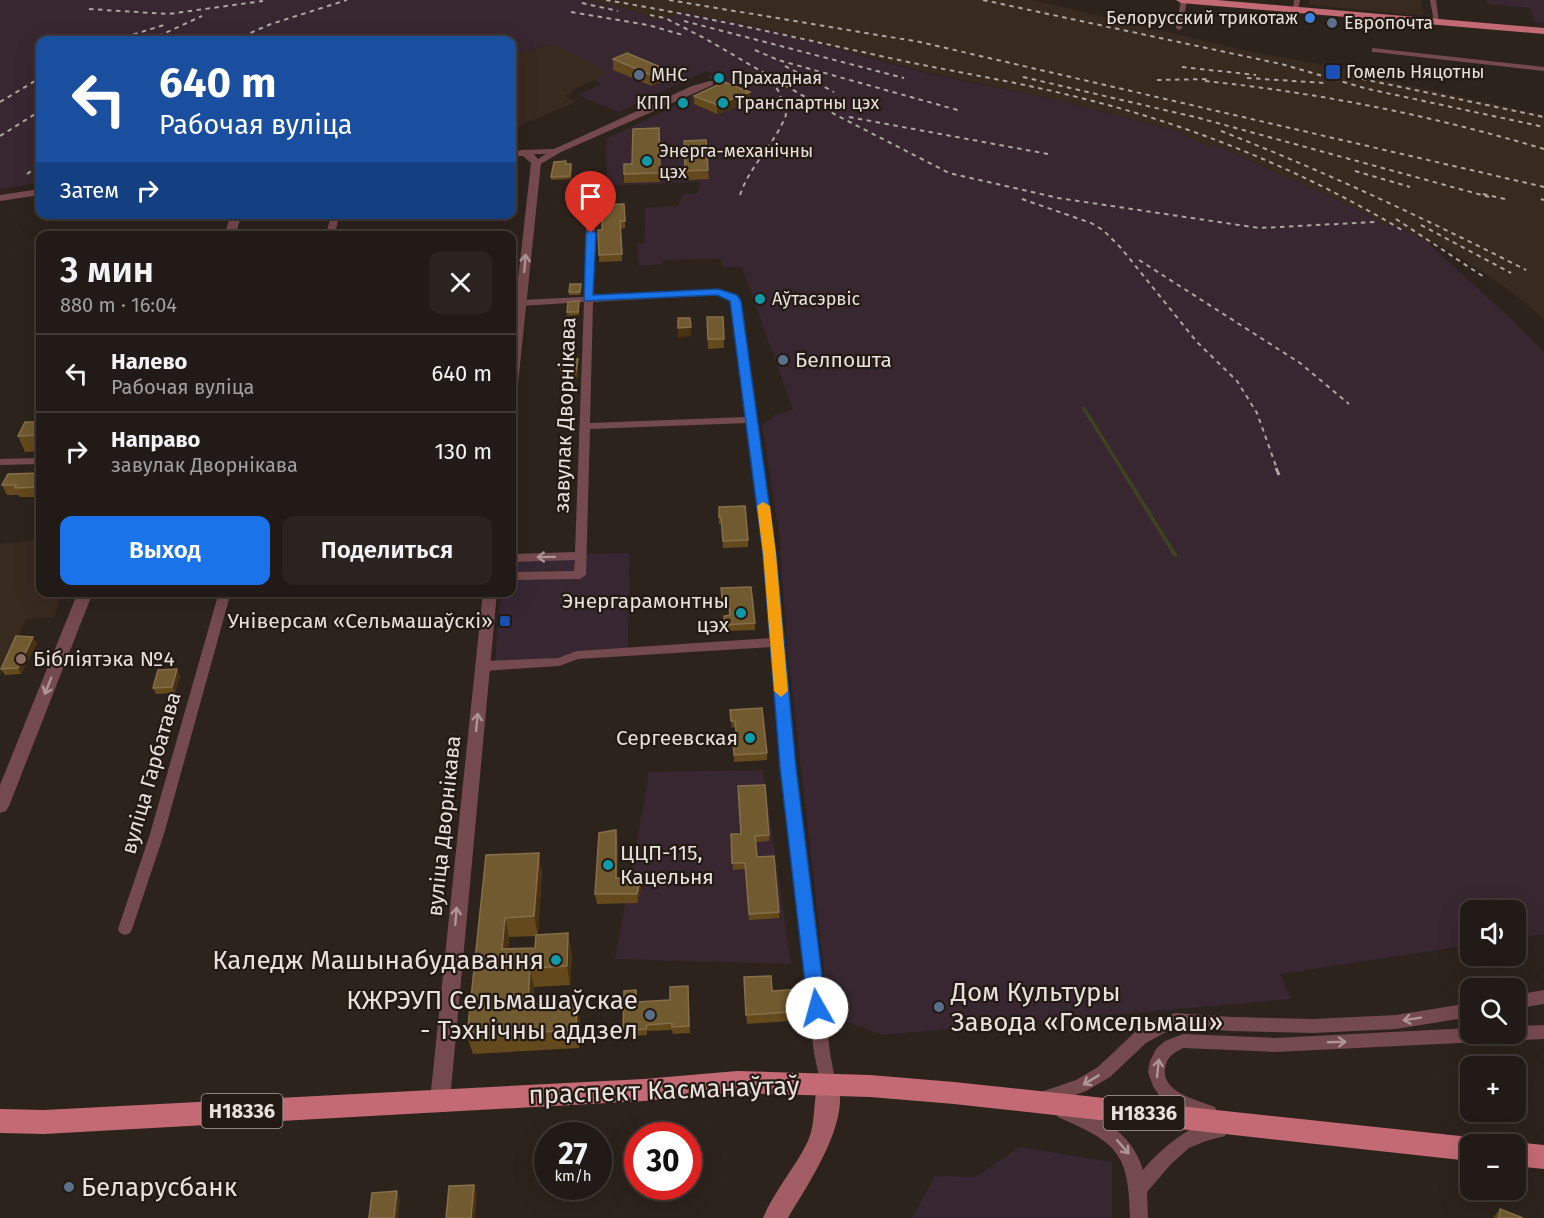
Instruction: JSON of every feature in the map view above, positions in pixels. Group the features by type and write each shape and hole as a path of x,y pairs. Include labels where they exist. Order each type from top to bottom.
{"main road":[{"path":"1183,0 1296,5 1437,22 1544,31"},
{"name":"праспект Касманаўтаў","path":"0,1121 44,1122 644,1090 737,1082 828,1084 954,1093 1460,1148"},
{"path":"775,1218 818,1145 826,1113 828,1084"},
{"path":"1526,1155 1544,1157"}],"street":[{"path":"1179,28 1183,0"},
{"path":"1433,0 1437,22"},
{"path":"1375,50 1544,69"},
{"path":"536,163 558,150 710,83"},
{"path":"516,152 558,150"},
{"path":"516,152 530,156 536,163 516,348"},
{"name":"завулак Дворнікава","path":"516,576 580,575 592,185"},
{"path":"0,198 36,193"},
{"path":"521,303 718,292 733,297 737,306 770,554 788,767 822,1053 828,1084"},
{"path":"585,426 752,420"},
{"path":"0,462 36,461"},
{"path":"516,558 580,556"},
{"path":"0,806 84,597"},
{"name":"вуліца Гарбатава","path":"125,929 157,834 224,597"},
{"name":"вуліца Дворнікава","path":"441,1100 460,870 490,597"},
{"path":"483,666 559,662 577,655 776,642"},
{"path":"1526,1000 1544,997"},
{"path":"1035,1101 1080,1086 1104,1072 1140,1038 1175,1020 1313,1026 1396,1022 1460,1012"},
{"path":"1253,1125 1202,1111 1174,1099 1157,1079 1155,1070 1164,1051 1171,1045 1182,1041 1275,1045 1544,1032"},
{"path":"1035,1101 1095,1125 1119,1141 1134,1160 1140,1187 1140,1218"},
{"path":"1140,1187 1177,1145 1204,1132 1253,1125"}],"shaded area":[{"path":"0,0 581,0 625,8 659,20 684,12 761,28 925,73 1062,101 1176,131 1208,147 1214,144 1366,214 1385,226 1398,226 1428,243 1544,352 1544,934 1526,936 1526,900 1460,900 1460,947 1280,974 1291,999 882,1035 829,1015 787,644 779,533 762,425 775,415 793,410 742,267 722,267 721,259 663,260 662,264 639,266 637,243 644,243 645,208 678,206 683,194 698,194 700,182 607,186 606,139 723,82 707,77 713,73 706,71 618,112 577,95 602,84 594,79 605,74 553,44 516,54 516,36 36,36 36,184 0,189"},
{"path":"581,0 1032,0 1252,52 1376,74 1376,78 1544,115 1544,319 1508,289 1436,242 1428,243 1398,226 1385,226 1366,214 1214,144 1209,147 1176,131 1062,101 925,72 761,28 684,12 659,20 625,8"},
{"path":"1309,0 1421,0 1424,16 1310,5"},
{"path":"1487,0 1544,0 1544,23 1534,22 1530,8 1488,4"},
{"path":"553,44 600,68 606,75 571,90 574,92 564,96 576,102 516,127 516,54"},
{"path":"36,540 36,597 61,597 54,617 26,619 0,677 0,544"},
{"path":"629,553 628,648 580,650 556,660 495,663 500,597 516,597 516,556"},
{"path":"763,770 791,964 615,959 648,772"},
{"path":"1019,1147 1112,1162 1112,1218 912,1218 935,1176 976,1177"}],"green space":[{"path":"1081,407 1085,407 1178,556 1174,557"}],"building":[{"path":"627,53 665,69 651,75 613,59"},
{"path":"724,82 750,92 717,105 694,96"},
{"name":"Энерга-механічны цэх","path":"659,128 660,173 624,174 624,164 632,164 633,129"},
{"path":"706,140 708,170 685,171 684,141"},
{"path":"566,161 566,164 571,164 570,176 551,177 554,162"},
{"path":"624,204 625,221 620,221 622,254 599,255 598,230 602,230 602,205"},
{"path":"570,284 581,284 580,292 569,292"},
{"path":"579,301 578,312 567,312 568,302"},
{"path":"707,317 723,317 724,339 708,339"},
{"path":"678,318 690,318 691,327 678,328"},
{"path":"566,359 578,359 576,371 561,371 562,362"},
{"path":"25,422 36,422 36,435 18,436"},
{"path":"36,473 36,487 15,488 16,485 2,485 8,474"},
{"path":"745,506 748,540 723,541 719,507"},
{"name":"Энергарамонтны цэх","path":"751,587 755,623 725,625 724,616 730,615 728,597 722,597 721,588"},
{"path":"16,636 33,637 18,668 1,669"},
{"path":"177,669 172,687 153,688 158,670"},
{"name":"Сергеевская","path":"762,708 767,753 734,755 733,741 737,741 735,721 731,721 730,710"},
{"path":"765,785 769,835 755,836 757,857 774,856 779,912 749,914 745,863 732,863 731,834 741,834 738,786"},
{"name":"ЦЦП-115, Кацельня","path":"616,830 616,878 640,880 637,894 595,894 599,833"},
{"name":"Каледж Машынабудавання","path":"539,853 534,916 505,918 502,949 535,948 536,935 568,933 567,966 530,968 528,1004 577,1001 576,1030 467,1036 486,855"},
{"path":"771,976 772,991 801,989 803,1011 746,1015 744,977"},
{"path":"688,986 689,1026 672,1027 672,1023 647,1025 646,1029 623,1031 624,991 636,990 636,1002 670,1000 670,987"},
{"path":"474,1185 471,1218 446,1218 449,1186"},
{"path":"397,1191 394,1218 369,1218 372,1193"},
{"path":"1500,1209 1523,1218 1499,1218"}],"railway":[{"path":"243,36 271,24 347,0"},
{"path":"606,0 719,21 1019,84 1127,110 1208,137 1288,170 1402,230"},
{"path":"669,0 920,42 1544,187"},
{"path":"983,0 1281,64 1368,89 1544,127"},
{"path":"89,9 168,14 263,1"},
{"path":"582,3 618,11"},
{"path":"571,12 648,25 683,35"},
{"path":"650,15 665,18 706,39 836,115 949,173 1058,198 1259,228 1375,222"},
{"path":"159,36 202,16"},
{"path":"684,21 904,78"},
{"path":"129,36 167,24"},
{"path":"755,50 778,60 961,111"},
{"path":"785,66 834,92"},
{"path":"1182,67 1256,75"},
{"path":"740,195 744,184 776,136 786,115 779,92 769,76"},
{"path":"1023,77 1199,118 1489,197"},
{"path":"1353,77 1544,117"},
{"path":"1247,78 1325,83"},
{"path":"1157,80 1211,79"},
{"path":"0,102 36,80"},
{"path":"1205,81 1291,92 1376,107 1461,126 1544,149"},
{"path":"0,136 36,114"},
{"path":"849,117 1048,154"},
{"path":"1221,131 1375,197 1526,270"},
{"path":"27,174 36,168"},
{"path":"1355,171 1410,187"},
{"path":"1483,194 1505,199"},
{"path":"1022,199 1091,223 1103,230 1121,248 1197,342 1237,381 1257,413 1277,469"},
{"path":"1396,219 1484,277"},
{"path":"1421,225 1511,273"},
{"path":"1139,260 1300,363 1349,404"},
{"path":"1276,468 1279,475"}],"slow traffic":[{"path":"763,506 770,554 781,691"}],"place":[{"name":"Белорусский трикотаж","path":"1310,18"},
{"name":"Европочта","path":"1332,23"},
{"name":"Гомель Няцотны","path":"1333,72"},
{"name":"МНС","path":"639,75"},
{"name":"Прахадная","path":"719,78"},
{"name":"КПП","path":"683,103"},
{"name":"Транспартны цэх","path":"723,103"},
{"name":"Энерга-механічны цэх","path":"647,161"},
{"name":"Аўтасэрвіс","path":"760,299"},
{"name":"Белпошта","path":"783,360"},
{"name":"Энергарамонтны цэх","path":"741,613"},
{"name":"Універсам «Сельмашаўскі»","path":"505,621"},
{"name":"Бібліятэка №4","path":"21,659"},
{"name":"Сергеевская","path":"750,738"},
{"name":"ЦЦП-115, Кацельня","path":"608,865"},
{"name":"Каледж Машынабудавання","path":"556,960"},
{"name":"Дом Культуры Завода «Гомсельмаш»","path":"939,1007"},
{"name":"КЖРЭУП Сельмашаўскае - Тэхнічны аддзел","path":"650,1015"},
{"name":"Беларусбанк","path":"69,1187"}],"route":[{"path":"591,233 588,298 718,292 733,297 736,301 741,353 770,554 788,767 817,1008"}]}
